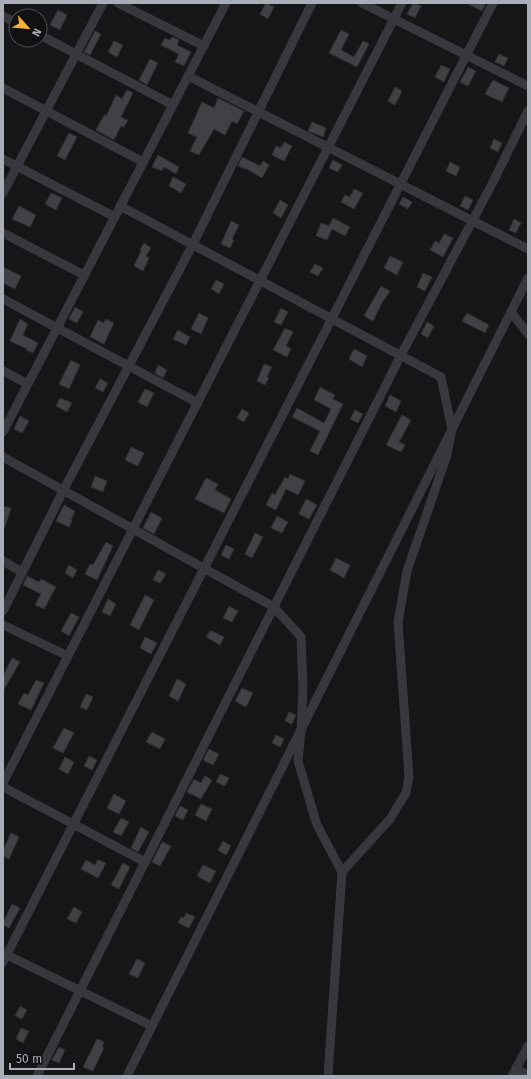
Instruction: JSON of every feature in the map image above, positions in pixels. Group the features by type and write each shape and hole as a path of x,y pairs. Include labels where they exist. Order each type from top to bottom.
{"street":[{"path":"3,193 103,3"},
{"path":"118,3 204,46"},
{"path":"3,432 226,3"},
{"path":"3,611 62,491 193,244 312,3"},
{"path":"362,3 528,86"},
{"path":"3,783 402,3"},
{"path":"152,1026 80,991 4,957 493,3"},
{"path":"48,39 172,105"},
{"path":"188,76 528,249"},
{"path":"3,88 143,162"},
{"path":"38,1076 400,355 473,221 528,111"},
{"path":"3,159 115,216"},
{"path":"120,206 441,376 452,429 447,455 406,571 398,622 409,777 406,793 390,819 342,872"},
{"path":"3,233 84,275"},
{"path":"127,1076 528,278"},
{"path":"3,299 198,403"},
{"path":"511,312 528,334"},
{"path":"3,371 28,384"},
{"path":"3,457 274,607 301,637 303,688 298,760 317,825 342,872 328,1076"},
{"path":"3,561 22,572"},
{"path":"3,625 68,656"},
{"path":"3,787 145,862"},
{"path":"528,1046 514,1072 528,1076"}],"building":[{"path":"266,3 274,7 268,19 260,14"},
{"path":"413,3 421,6 415,18 407,14"},
{"path":"466,3 486,3 482,11"},
{"path":"58,10 67,15 60,30 50,25"},
{"path":"341,30 349,34 341,50 354,57 363,41 369,44 357,67 329,53"},
{"path":"95,31 101,34 90,55 84,52"},
{"path":"172,37 179,40 177,45 191,52 184,66 175,62 179,54 161,45 165,38 170,40"},
{"path":"114,41 123,45 117,57 108,52"},
{"path":"499,54 508,58 504,66 495,62"},
{"path":"150,59 158,63 147,85 139,80"},
{"path":"441,65 450,69 444,82 435,77"},
{"path":"468,67 476,71 468,86 460,82"},
{"path":"493,80 509,88 502,102 485,94"},
{"path":"395,87 402,91 395,105 388,101"},
{"path":"127,90 133,93 121,117 128,120 124,127 121,126 114,140 96,130 104,115 106,116 116,95 122,99"},
{"path":"218,98 244,111 237,124 232,121 225,135 214,129 199,155 190,151 197,137 188,133 202,102 214,108"},
{"path":"312,122 326,128 323,137 308,131"},
{"path":"69,133 77,137 65,160 57,156"},
{"path":"494,139 502,143 498,152 490,148"},
{"path":"284,142 292,146 284,161 272,155 276,146 281,148"},
{"path":"158,155 179,167 176,174 164,167 162,171 152,167"},
{"path":"242,157 260,166 263,161 269,165 262,178 245,168 238,166"},
{"path":"333,160 342,165 338,172 329,168"},
{"path":"450,162 460,167 456,176 446,171"},
{"path":"173,177 186,184 181,193 169,186"},
{"path":"354,189 363,193 354,209 341,202 345,195 350,197"},
{"path":"51,193 62,198 56,210 45,204"},
{"path":"465,196 473,200 468,210 460,206"},
{"path":"403,197 412,202 408,209 399,204"},
{"path":"280,200 288,205 281,218 273,213"},
{"path":"19,206 36,215 30,227 12,219"},
{"path":"333,218 350,227 345,236 332,229 327,240 316,236 321,223 329,226"},
{"path":"514,219 521,223 516,233 509,230"},
{"path":"231,221 239,225 232,239 234,240 230,248 221,244"},
{"path":"444,234 453,238 443,257 430,250 435,241 439,243"},
{"path":"144,243 151,248 146,256 149,258 143,271 134,266"},
{"path":"390,256 403,262 397,275 384,268"},
{"path":"315,264 323,268 318,276 310,272"},
{"path":"3,267 21,276 15,289 3,283"},
{"path":"423,273 432,277 425,291 417,287"},
{"path":"216,280 224,284 219,294 211,289"},
{"path":"381,286 390,291 384,299 373,321 364,316"},
{"path":"75,307 83,312 77,323 69,319"},
{"path":"281,308 288,312 281,325 274,322"},
{"path":"199,313 208,318 201,334 191,329"},
{"path":"467,313 489,325 485,333 462,321"},
{"path":"20,319 28,324 23,335 38,343 33,353 10,341"},
{"path":"106,319 114,323 104,344 90,337 98,320 104,323"},
{"path":"427,322 434,326 428,338 421,334"},
{"path":"285,328 293,332 286,346 291,349 287,357 273,350"},
{"path":"178,330 190,337 186,345 173,339"},
{"path":"354,349 367,356 362,367 349,359"},
{"path":"71,360 80,365 69,389 59,384"},
{"path":"264,364 272,367 265,385 257,381"},
{"path":"158,365 167,370 163,378 155,373"},
{"path":"100,379 108,383 103,392 95,388"},
{"path":"320,387 335,395 333,399 343,404 318,455 310,451 320,431 292,417 297,408 324,423 331,409 314,400"},
{"path":"145,389 154,393 147,407 138,402"},
{"path":"390,395 401,401 396,412 385,406"},
{"path":"60,398 72,403 67,412 56,406"},
{"path":"242,409 249,413 244,422 237,418"},
{"path":"355,410 363,414 358,423 350,419"},
{"path":"402,415 411,420 399,442 405,445 401,452 386,445"},
{"path":"20,416 29,421 22,433 14,429"},
{"path":"131,447 144,453 138,466 125,460"},
{"path":"290,474 305,481 298,495 286,489 276,510 266,505 272,493 275,495 285,477 288,479"},
{"path":"95,476 107,481 103,492 91,487"},
{"path":"206,478 218,484 215,490 231,499 224,513 195,499"},
{"path":"306,499 317,505 309,519 299,514"},
{"path":"64,505 75,511 69,527 56,521"},
{"path":"3,506 11,508 5,527 3,527"},
{"path":"151,512 162,518 154,534 143,528"},
{"path":"277,516 288,522 282,533 271,528"},
{"path":"255,533 263,537 252,558 245,554"},
{"path":"106,542 113,546 97,580 85,574 90,564 93,565"},
{"path":"226,545 234,549 229,559 221,555"},
{"path":"336,558 350,565 344,578 330,570"},
{"path":"69,565 77,570 73,578 65,573"},
{"path":"158,570 166,574 160,583 153,580"},
{"path":"27,576 39,582 41,579 56,587 44,609 35,605 41,594 23,585"},
{"path":"145,595 154,600 139,630 130,625"},
{"path":"108,599 116,604 110,616 102,612"},
{"path":"229,606 238,611 232,622 223,618"},
{"path":"71,613 79,617 69,636 61,631"},
{"path":"210,631 224,637 220,645 206,637"},
{"path":"145,637 157,643 151,654 140,648"},
{"path":"12,658 20,662 3,691 3,676"},
{"path":"177,679 186,684 178,701 169,696"},
{"path":"36,680 44,683 31,710 18,704 24,693 28,695"},
{"path":"242,688 253,693 246,707 235,701"},
{"path":"86,694 93,697 87,710 80,707"},
{"path":"289,712 296,715 292,724 285,721"},
{"path":"64,728 74,733 63,753 53,748"},
{"path":"152,732 165,739 160,749 146,742"},
{"path":"276,735 284,739 280,747 272,743"},
{"path":"209,749 219,754 213,765 203,760"},
{"path":"89,756 97,760 92,770 84,766"},
{"path":"65,757 74,762 68,774 59,769"},
{"path":"220,774 229,778 225,786 216,782"},
{"path":"205,776 212,780 201,799 187,792 194,779 201,783"},
{"path":"114,794 126,801 119,814 107,808"},
{"path":"201,804 212,809 206,821 195,815"},
{"path":"180,806 188,810 183,820 175,816"},
{"path":"121,818 129,822 121,836 113,832"},
{"path":"141,827 149,832 138,852 131,848"},
{"path":"11,833 19,837 9,859 3,856 3,850"},
{"path":"223,841 231,846 226,855 218,850"},
{"path":"162,842 171,846 160,866 152,862"},
{"path":"86,860 95,865 98,860 106,863 98,878 81,869"},
{"path":"123,863 130,867 119,889 111,885"},
{"path":"203,865 216,871 210,883 197,876"},
{"path":"12,904 20,908 9,928 3,925 3,923"},
{"path":"74,907 82,912 76,923 67,919"},
{"path":"186,913 195,917 189,928 178,923 181,917 184,918"},
{"path":"137,959 145,963 138,978 129,974"},
{"path":"20,1006 27,1010 22,1019 15,1016"},
{"path":"21,1028 29,1031 23,1043 16,1039"},
{"path":"97,1039 104,1042 102,1047 104,1048 93,1071 83,1067"},
{"path":"59,1047 65,1050 59,1063 52,1060"}]}
